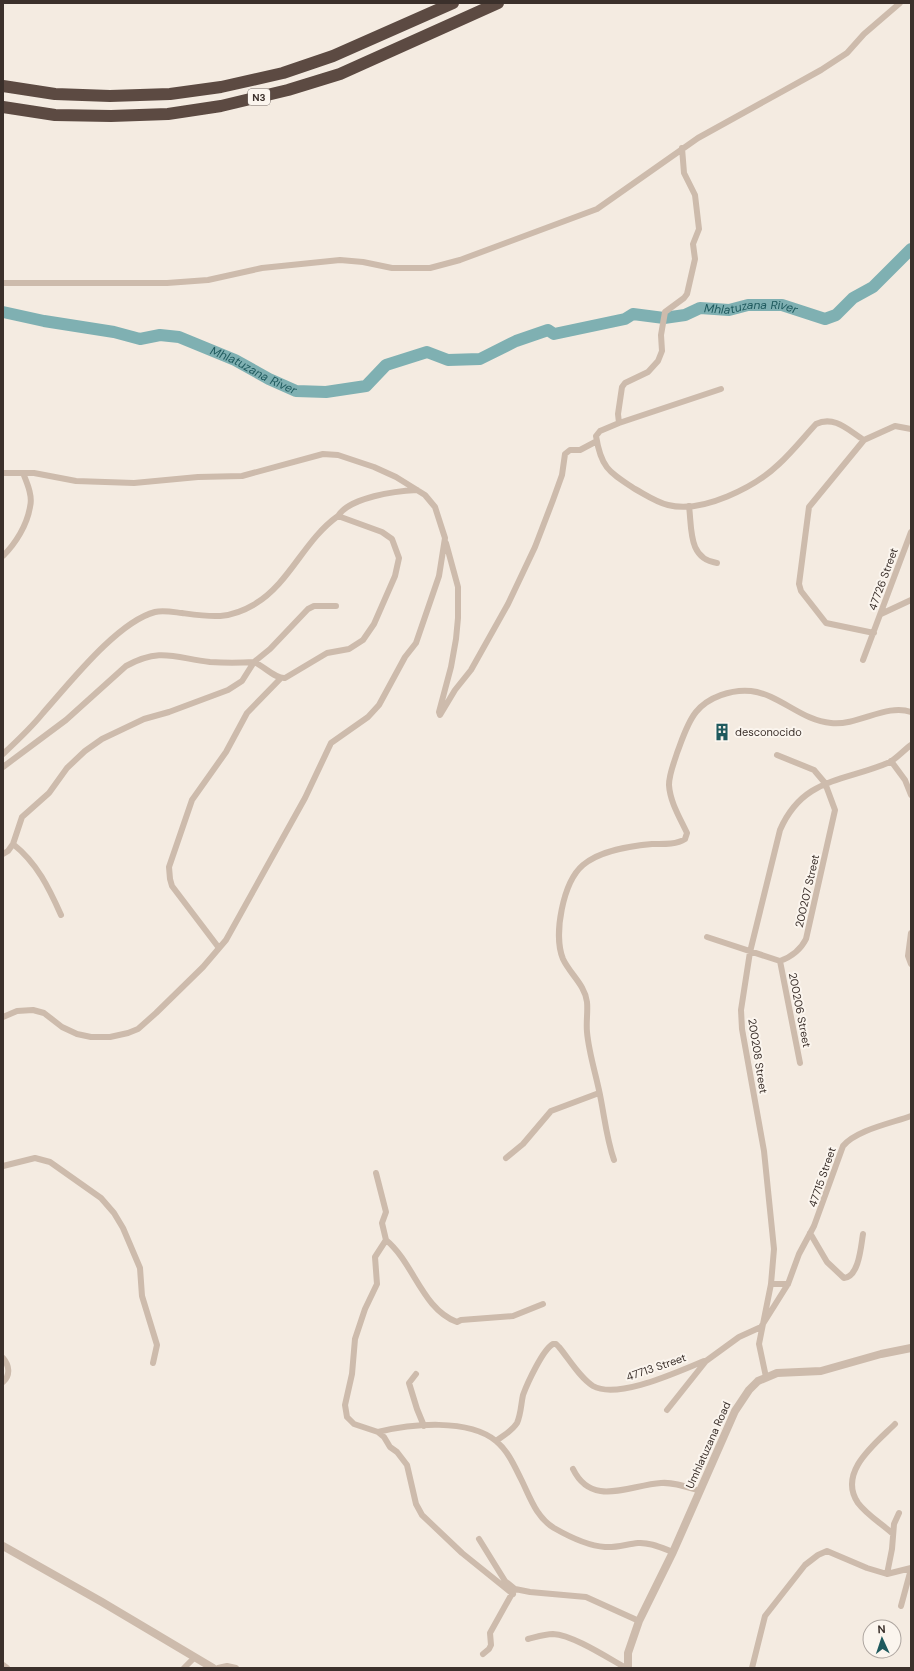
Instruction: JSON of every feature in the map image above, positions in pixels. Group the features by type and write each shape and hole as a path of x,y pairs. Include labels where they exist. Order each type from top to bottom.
{"highway":[{"name":"N3","path":"3,86 55,94 110,96 170,94 221,87 283,73 332,56 453,3"},
{"name":"N3","path":"3,107 55,114 111,116 168,114 221,106 288,90 340,74 498,3"}],"street":[{"path":"3,283 174,282 208,280 262,268 340,260 363,262 392,268 430,268 460,260 597,209 682,148 821,70 847,53 864,34 900,3"},
{"path":"619,423 618,417 622,388 627,382 648,372 658,361 662,351 661,336 665,312 687,294 695,259 693,244 699,229 695,195 684,173 682,148"},
{"path":"3,473 34,473 76,481 109,483 198,477 242,476 328,454 338,455 374,467 418,490 435,507 445,538 458,593 456,639 439,712 440,715 455,690 473,667 508,604 535,547 562,475 565,454 570,450 580,450 593,442 600,431 619,423 721,389"},
{"path":"593,442 602,462 630,485 650,498 668,505 689,506 713,501 753,483 779,464 816,424 820,422 834,421 864,440"},
{"path":"874,633 826,623 800,591 798,584 808,510 812,502 864,440 891,427 904,427 911,429"},
{"path":"3,556 19,536 31,506 29,489 23,473"},
{"path":"3,754 42,714 74,677 121,630 154,612 173,612 219,617 234,615 257,603 275,587 312,538 338,516 346,507 378,495 396,491 418,490"},
{"path":"689,506 695,550 707,562 717,563"},
{"path":"219,948 172,886 169,867 192,800 226,752 247,713 281,678 294,674 327,653 349,649 364,640 374,624 395,576 398,558 392,539 382,532 338,516"},
{"name":"47726 Street","path":"862,660 874,633 911,532"},
{"path":"3,1017 17,1011 33,1010 44,1013 62,1027 77,1034 91,1037 110,1037 128,1033 138,1029 203,967 226,940 305,798 331,744 368,718 379,705 405,657 416,643 439,576 445,538"},
{"path":"881,614 911,600"},
{"path":"3,854 8,851 13,844 22,817 49,793 67,768 85,751 102,739 144,719 169,712 228,690 242,681 254,662 270,649 308,609 314,606 336,606"},
{"path":"3,767 6,763 66,720 126,666 137,660 161,654 212,662 254,662 281,678"},
{"path":"614,1160 607,1140 589,1047 586,997 564,960 560,950 560,923 567,889 575,873 592,859 610,852 632,847 677,842 684,839 687,833 670,795 670,776 683,735 695,713 702,706 728,693 750,691 761,693 795,710 828,723 835,724 847,723 893,710 904,709 911,712"},
{"name":"200208 Street","path":"766,1377 759,1344 761,1327 771,1284 774,1249 764,1151 742,1029 741,1010 750,952 780,830 785,817 803,797 825,783 891,761 911,745"},
{"path":"778,755 814,770 825,783"},
{"path":"891,761 905,780 911,795"},
{"name":"200207 Street","path":"780,961 795,954 803,946 806,940 834,815 833,805 825,783"},
{"path":"13,844 30,860 42,876 50,888 61,915"},
{"path":"911,933 908,956 911,964"},
{"path":"707,937 780,961"},
{"name":"200206 Street","path":"780,961 800,1063"},
{"path":"506,1158 523,1144 546,1115 599,1093"},
{"name":"47715 Street","path":"761,1327 788,1284 799,1254 823,1205 843,1146 856,1135 911,1116"},
{"path":"3,1166 35,1158 50,1162 101,1198 114,1213 123,1228 140,1268 142,1296 157,1345 153,1363"},
{"path":"376,1173 386,1212 382,1223 386,1240 409,1266 421,1288 434,1306 450,1319 457,1322 461,1320 512,1316 543,1304"},
{"path":"810,1233 827,1262 844,1278 850,1277 853,1274 859,1258 863,1234"},
{"path":"386,1240 375,1257 377,1284 356,1335 352,1374 345,1405 347,1417 354,1424 378,1432 384,1437 390,1447 397,1452 407,1465 416,1504 422,1515 462,1552 514,1591 586,1596 639,1621"},
{"path":"771,1284 788,1284"},
{"path":"667,1410 706,1361 739,1337 761,1327"},
{"name":"47713 Street","path":"496,1441 511,1431 518,1421 523,1395 540,1360 550,1345 556,1344 588,1383 600,1389 624,1389 643,1385 706,1361"},
{"name":"Umhlatuzana Road","path":"627,1668 628,1653 639,1621 673,1552 735,1411 749,1390 766,1377 786,1372 821,1371 881,1354 911,1348"},
{"path":"3,1358 8,1368 7,1377 3,1382"},
{"path":"416,1374 409,1383 424,1426"},
{"path":"893,1534 858,1503 854,1494 852,1482 854,1472 859,1462 895,1424"},
{"path":"378,1432 398,1427 424,1426 469,1429 483,1433 496,1441 510,1457 536,1510 543,1519 554,1528 593,1545 607,1547 646,1543 673,1552"},
{"path":"573,1469 577,1477 586,1486 611,1492 661,1483 676,1484 700,1491"},
{"path":"887,1574 894,1524 899,1513"},
{"path":"479,1539 505,1581 514,1591"},
{"path":"3,1546 213,1668"},
{"path":"752,1668 765,1616 805,1565 818,1555 827,1551 867,1568 887,1574 911,1568 901,1606"},
{"path":"482,1654 490,1649 490,1633 514,1591"},
{"path":"528,1639 549,1634 560,1636 596,1651 627,1668"},
{"path":"184,1668 195,1657"},
{"path":"3,1665 7,1668"},
{"path":"218,1668 230,1666 236,1668"}],"waterway":[{"name":"Mhlatuzana River","path":"3,312 44,321 114,332 140,339 160,335 179,337 235,360 269,379 296,391 326,392 366,386 386,365 427,352 448,360 480,359 516,341 548,330 554,334 625,319 633,314 664,318 685,315 700,308 729,310 748,305 782,305 825,319 836,315 853,298 873,287 911,249"}],"place":[{"name":"desconocido","path":"722,732"}]}
